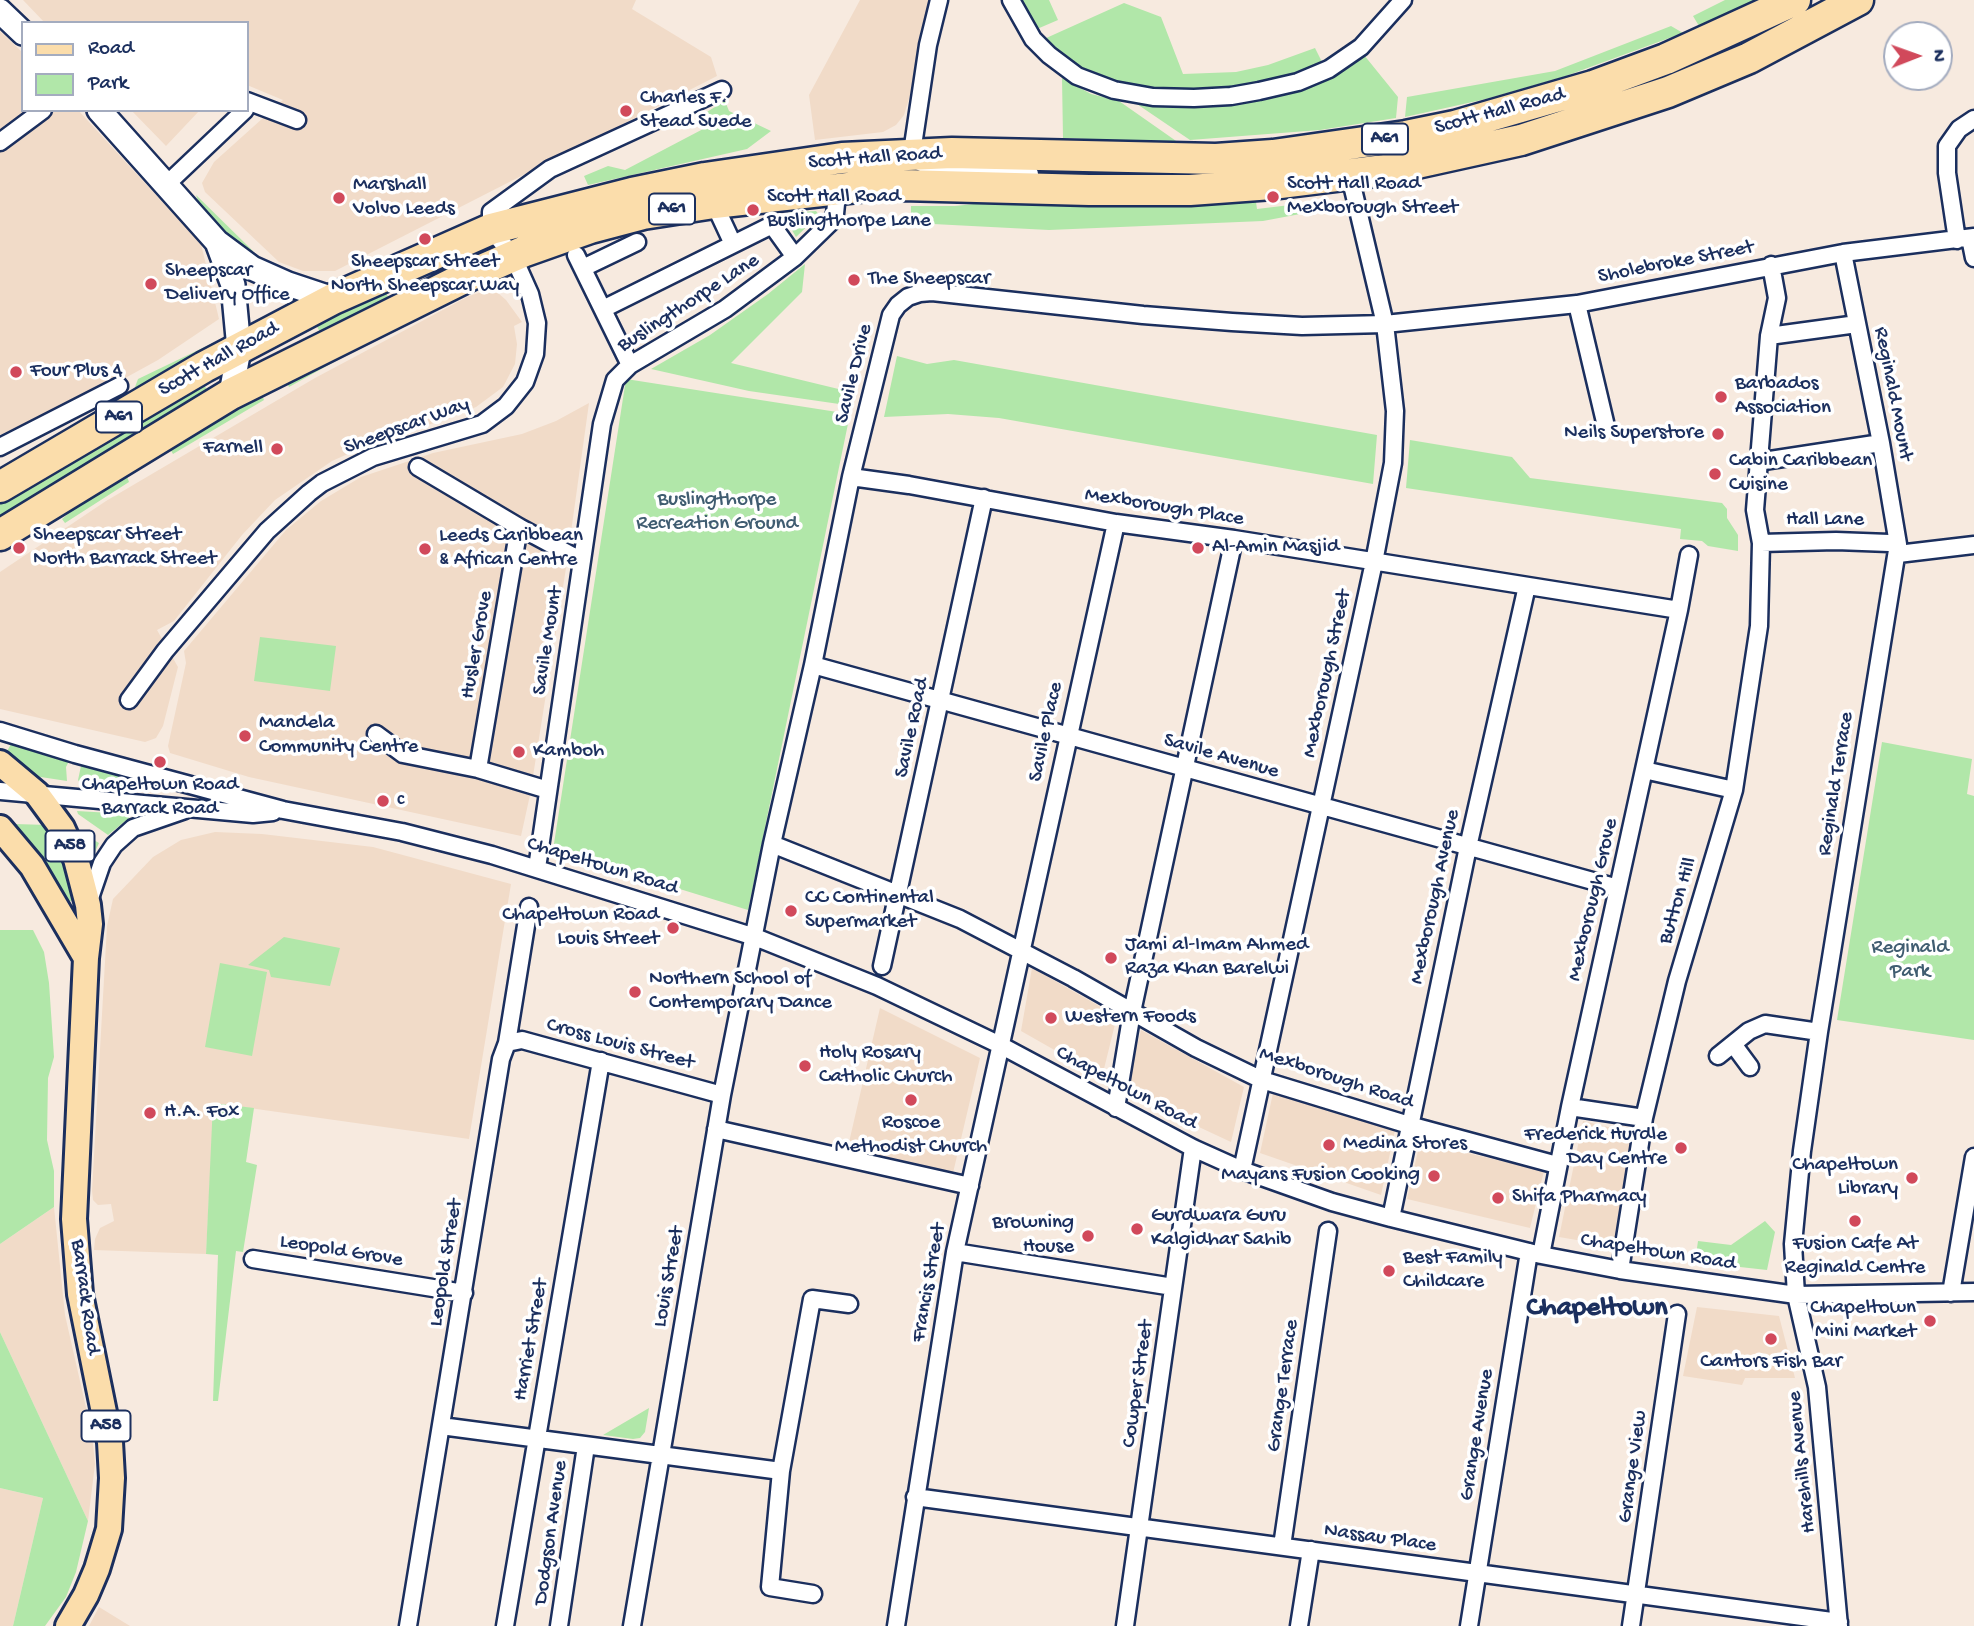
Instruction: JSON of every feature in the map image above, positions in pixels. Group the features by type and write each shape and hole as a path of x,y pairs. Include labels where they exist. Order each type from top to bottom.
{"highway":[{"name":"Scott Hall Road","path":"0,535 231,394 416,301 513,256 590,228 643,214 709,191 842,158 913,154 1216,159 1406,136 1455,126 1593,86 1666,59 1795,0"},
{"name":"Scott Hall Road","path":"0,488 175,384 333,299 491,229 632,193 902,185 1190,190 1272,184 1396,168 1521,140 1668,92 1749,58 1829,7 1858,0"}],"main road":[{"name":"Barrack Road","path":"0,763 37,794 62,828 76,859 90,924 86,958 74,1219 80,1294 110,1442 112,1478 109,1529 97,1569 68,1626"},
{"name":"A58","path":"0,828 32,866 86,958"}],"street":[{"path":"902,185 913,154 928,45 939,0"},
{"path":"1011,0 1033,39 1077,76 1114,90 1153,97 1194,98 1259,91 1298,82 1329,69 1361,47 1403,0"},
{"path":"0,10 21,31"},
{"path":"491,229 491,212 550,169 722,90"},
{"path":"248,106 297,120"},
{"path":"0,142 40,112"},
{"path":"101,112 217,242 252,268 333,299"},
{"path":"167,184 242,112"},
{"path":"1974,119 1959,129 1947,146 1947,173 1974,258"},
{"name":"Mexborough Street","path":"1242,1170 1393,463 1395,411 1385,324 1343,145"},
{"name":"Scott Hall Road","path":"913,154 924,166 946,170 1050,176 1089,190"},
{"name":"Buslingthorpe Lane","path":"615,380 630,365 725,309 795,257 831,222 835,214 842,158"},
{"path":"709,191 733,244"},
{"path":"603,309 772,225 795,257"},
{"name":"Sheepscar Way","path":"129,700 165,651 267,531 309,493 322,483 373,457 482,424 506,406 525,382 535,354 537,323 530,294 513,256 491,229"},
{"name":"Sholebroke Street","path":"1385,324 1577,304 1771,265 1967,238"},
{"path":"217,242 233,285 239,349 231,394"},
{"path":"630,365 579,261 637,242"},
{"name":"Reginald Mount","path":"1843,253 1881,443 1895,547"},
{"name":"Button Hill","path":"1620,1270 1644,1118 1676,981 1734,790 1759,626 1761,543 1755,509 1769,336 1777,298 1771,265"},
{"name":"Savile Drive","path":"755,937 772,844 852,477 891,315 898,305 908,297 932,292 1143,316 1302,326 1385,324"},
{"path":"1577,304 1605,422"},
{"path":"1769,336 1857,324"},
{"name":"Savile Mount","path":"537,868 602,424 615,380"},
{"path":"0,447 119,386"},
{"path":"1757,462 1881,443"},
{"path":"418,467 582,561"},
{"name":"Mexborough Place","path":"852,477 1116,523 1679,610"},
{"name":"Savile Road","path":"880,975 984,498"},
{"name":"Savile Place","path":"1023,951 1116,523"},
{"name":"Husler Grove","path":"478,769 519,527"},
{"path":"1116,1108 1132,1013 1234,540"},
{"name":"Hall Lane","path":"1761,543 1836,541 1895,547 1974,545"},
{"name":"Reginald Terrace","path":"1796,1295 1794,1232 1802,1151 1895,547"},
{"name":"Mexborough Grove","path":"1535,1253 1570,1107 1689,555"},
{"name":"Mexborough Avenue","path":"1391,1218 1468,847 1527,586"},
{"name":"Savile Avenue","path":"813,665 1618,888"},
{"name":"Chapeltown Road","path":"0,731 284,810 402,832 537,868 880,975 1000,1045 1193,1148 1242,1170 1332,1202 1535,1253 1620,1270 1796,1295 1974,1292"},
{"path":"376,734 403,754 478,769 548,790"},
{"path":"1644,770 1734,790"},
{"name":"Chapeltown Road","path":"0,791 253,814 284,810"},
{"name":"Chapeltown Road","path":"88,905 102,863 114,845 133,828 194,807"},
{"name":"Mexborough Road","path":"772,844 960,919 1023,951 1196,1048 1262,1080 1409,1125 1557,1165"},
{"name":"Leopold Street","path":"408,1626 529,907"},
{"name":"Louis Street","path":"632,1626 722,1095 755,937"},
{"name":"Francis Street","path":"896,1626 955,1252 1023,951"},
{"path":"1718,1056 1749,1031 1765,1024 1819,1032"},
{"name":"Cross Louis Street","path":"507,1043 522,1040 722,1095"},
{"path":"1733,1044 1750,1067"},
{"name":"Harriet Street","path":"505,1626 601,1061"},
{"path":"1570,1107 1644,1118"},
{"path":"716,1129 970,1186"},
{"name":"Cowper Street","path":"1125,1626 1193,1148"},
{"path":"1951,1293 1974,1157"},
{"name":"Grange Terrace","path":"1282,1546 1328,1231"},
{"path":"955,1252 1173,1287"},
{"name":"Grange Avenue","path":"1469,1626 1535,1253"},
{"name":"Leopold Grove","path":"253,1259 464,1293"},
{"name":"Harehills Avenue","path":"1796,1295 1817,1387 1839,1624"},
{"path":"813,1594 770,1587 781,1471 812,1299 849,1304"},
{"name":"Grange View","path":"1631,1626 1677,1314"},
{"path":"441,1426 781,1471"},
{"name":"Dodgson Avenue","path":"559,1626 586,1446"},
{"name":"Nassau Place","path":"915,1497 1839,1624"},
{"path":"1299,1626 1311,1550"}],"shaded area":[{"path":"23,0 636,0 632,9 711,57 717,76 335,271 303,271 279,262 205,192 202,183 214,162 283,100 248,85 248,21 43,21"},
{"path":"860,0 930,0 904,115 896,125 883,132 815,140 809,95"},
{"path":"0,31 21,51 21,112 80,112 201,244 219,319 158,360 127,377 0,435"},
{"path":"133,112 198,112 166,146"},
{"path":"485,291 498,293 522,322 514,326 517,344 515,364 503,387 476,407 448,419 386,437 332,461 275,500 242,535 174,621 157,630 178,667 163,726 156,738 145,742 0,709 0,572 106,501 315,378 469,296"},
{"path":"589,403 566,568 521,836 249,777 170,753 168,746 186,663 184,651 286,530 321,501 361,477 433,453 522,434 556,421"},
{"path":"215,832 262,834 373,847 511,884 469,1139 214,1103 206,1254 94,1250 100,1228 114,1221 111,1204 98,1205 93,1200 92,1191 107,926 113,899 153,857 181,840"},
{"path":"1032,968 1117,1016 1102,1077 1021,1031"},
{"path":"880,1008 980,1058 953,1173 847,1151"},
{"path":"1141,1030 1244,1087 1231,1142 1126,1093"},
{"path":"1273,1093 1395,1130 1381,1195 1260,1153"},
{"path":"1583,1121 1633,1133 1617,1247 1559,1237"},
{"path":"1420,1142 1544,1171 1530,1228 1407,1199"},
{"path":"54,1207 65,1315 92,1434 95,1464 88,1521 0,1332 0,1244"},
{"path":"1697,1307 1779,1316 1795,1378 1745,1378 1742,1385 1683,1376"},
{"path":"0,1488 43,1498 13,1626 0,1626"},
{"path":"99,1607 130,1626 89,1626"}],"green space":[{"path":"1022,0 1049,0 1058,20 1037,29"},
{"path":"1725,0 1755,0 1699,26 1693,16"},
{"path":"1124,3 1161,17 1183,74 1236,72 1268,65 1315,48 1323,64 1297,75 1255,86 1221,91 1155,90 1094,76 1069,62 1044,39"},
{"path":"1808,6 1813,10 1809,16 1714,57 1713,54"},
{"path":"1671,26 1683,33 1563,77 1486,99 1405,117 1407,97 1555,71"},
{"path":"1364,55 1398,97 1396,118 1320,130 1190,140 1131,100 1187,106 1259,99 1298,89 1334,75"},
{"path":"1062,78 1091,94 1119,101 1179,143 1063,138"},
{"path":"725,101 729,111 771,131 747,149 588,185 584,176 608,166 625,170 705,128 700,116"},
{"path":"196,195 253,251 250,254 230,239 199,204"},
{"path":"1255,195 1257,209 1315,202 1332,208 1263,221 1049,230 933,224 933,221 911,220 911,206 955,206 1048,196"},
{"path":"816,211 819,215 796,237 786,220 787,213"},
{"path":"805,264 802,292 731,363 855,393 853,406 749,391 651,369 710,335"},
{"path":"386,292 389,300 320,332 312,318 366,297"},
{"path":"448,298 450,302 377,338 289,387 286,381"},
{"path":"215,342 219,348 132,395 138,379"},
{"path":"897,356 927,364 954,360 1377,435 1373,484 999,418 948,414 884,417"},
{"path":"201,379 207,390 187,407 0,517 0,497"},
{"name":"Buslingthorpe Recreation Ground","path":"626,379 850,414 748,910 553,850"},
{"path":"262,395 264,400 173,454 170,449"},
{"path":"1410,440 1512,457 1530,478 1722,503 1727,509 1727,518 1738,535 1738,551 1708,546 1702,541 1680,539 1681,529 1406,488"},
{"path":"126,474 129,482 65,523 62,519 90,495"},
{"path":"260,637 336,646 330,691 254,681"},
{"name":"Reginald Park","path":"1882,742 1972,759 1967,794 1974,796 1974,1040 1837,1020"},
{"path":"11,744 69,761 66,767 67,781 34,776 6,753"},
{"path":"81,766 147,784 146,791 81,784 78,780"},
{"path":"77,811 128,814 129,818 108,835"},
{"path":"14,824 48,825 66,864 76,900 65,902 38,854"},
{"path":"70,826 99,843 90,863 88,857"},
{"path":"0,930 33,930 44,952 54,1057 48,1078 47,1140 54,1171 54,1207 0,1244"},
{"path":"284,937 340,948 330,986 271,977 269,970 248,965"},
{"path":"220,963 267,972 252,1056 205,1047"},
{"path":"213,1103 254,1108 246,1162 257,1165 243,1252 236,1251 218,1401 213,1401 218,1255 206,1254"},
{"path":"1765,1221 1775,1232 1767,1270 1695,1262 1698,1241 1731,1245"},
{"path":"0,1332 88,1521 76,1572 66,1597 45,1626 13,1626 43,1498 0,1488"},
{"path":"649,1408 645,1432 640,1438 603,1435"}],"place":[{"name":"Charles F. Stead Suede","path":"626,111"},
{"name":"Scott Hall Road Mexborough Street","path":"1273,197"},
{"name":"Marshall Volvo Leeds","path":"339,198"},
{"name":"Scott Hall Road Buslingthorpe Lane","path":"753,210"},
{"name":"Sheepscar Street North Sheepscar Way","path":"425,239"},
{"name":"The Sheepscar","path":"854,280"},
{"name":"Sheepscar Delivery Office","path":"151,284"},
{"name":"Four Plus 4","path":"16,372"},
{"name":"Barbados Association","path":"1721,397"},
{"name":"Neils Superstore","path":"1718,434"},
{"name":"Farnell","path":"277,449"},
{"name":"Cabin Caribbean Cuisine","path":"1715,474"},
{"name":"Sheepscar Street North Barrack Street","path":"19,548"},
{"name":"Al-Amin Masjid","path":"1198,548"},
{"name":"Leeds Caribbean & African Centre","path":"425,549"},
{"name":"Mandela Community Centre","path":"245,736"},
{"name":"Kamboh","path":"519,752"},
{"name":"Chapeltown Road Barrack Road","path":"160,762"},
{"name":"c","path":"383,801"},
{"name":"CC Continental Supermarket","path":"791,911"},
{"name":"Chapeltown Road Louis Street","path":"673,928"},
{"name":"Jami al-Imam Ahmed Raza Khan Barelwi","path":"1111,958"},
{"name":"Northern School of Contemporary Dance","path":"635,992"},
{"name":"Western Foods","path":"1051,1018"},
{"name":"Holy Rosary Catholic Church","path":"805,1066"},
{"name":"Roscoe Methodist Church","path":"911,1100"},
{"name":"H.A. Fox","path":"150,1113"},
{"name":"Medina Stores","path":"1329,1145"},
{"name":"Frederick Hurdle Day Centre","path":"1681,1148"},
{"name":"Mayans Fusion Cooking","path":"1434,1176"},
{"name":"Chapeltown Library","path":"1912,1178"},
{"name":"Shifa Pharmacy","path":"1498,1198"},
{"name":"Fusion Cafe At Reginald Centre","path":"1855,1221"},
{"name":"Gurdwara Guru Kalgidhar Sahib","path":"1137,1229"},
{"name":"Browning House","path":"1088,1236"},
{"name":"Best Family Childcare","path":"1389,1271"},
{"name":"Chapeltown Mini Market","path":"1930,1321"},
{"name":"Cantors Fish Bar","path":"1771,1339"}],"district":[{"name":"Chapeltown","path":"1597,1310"}]}
